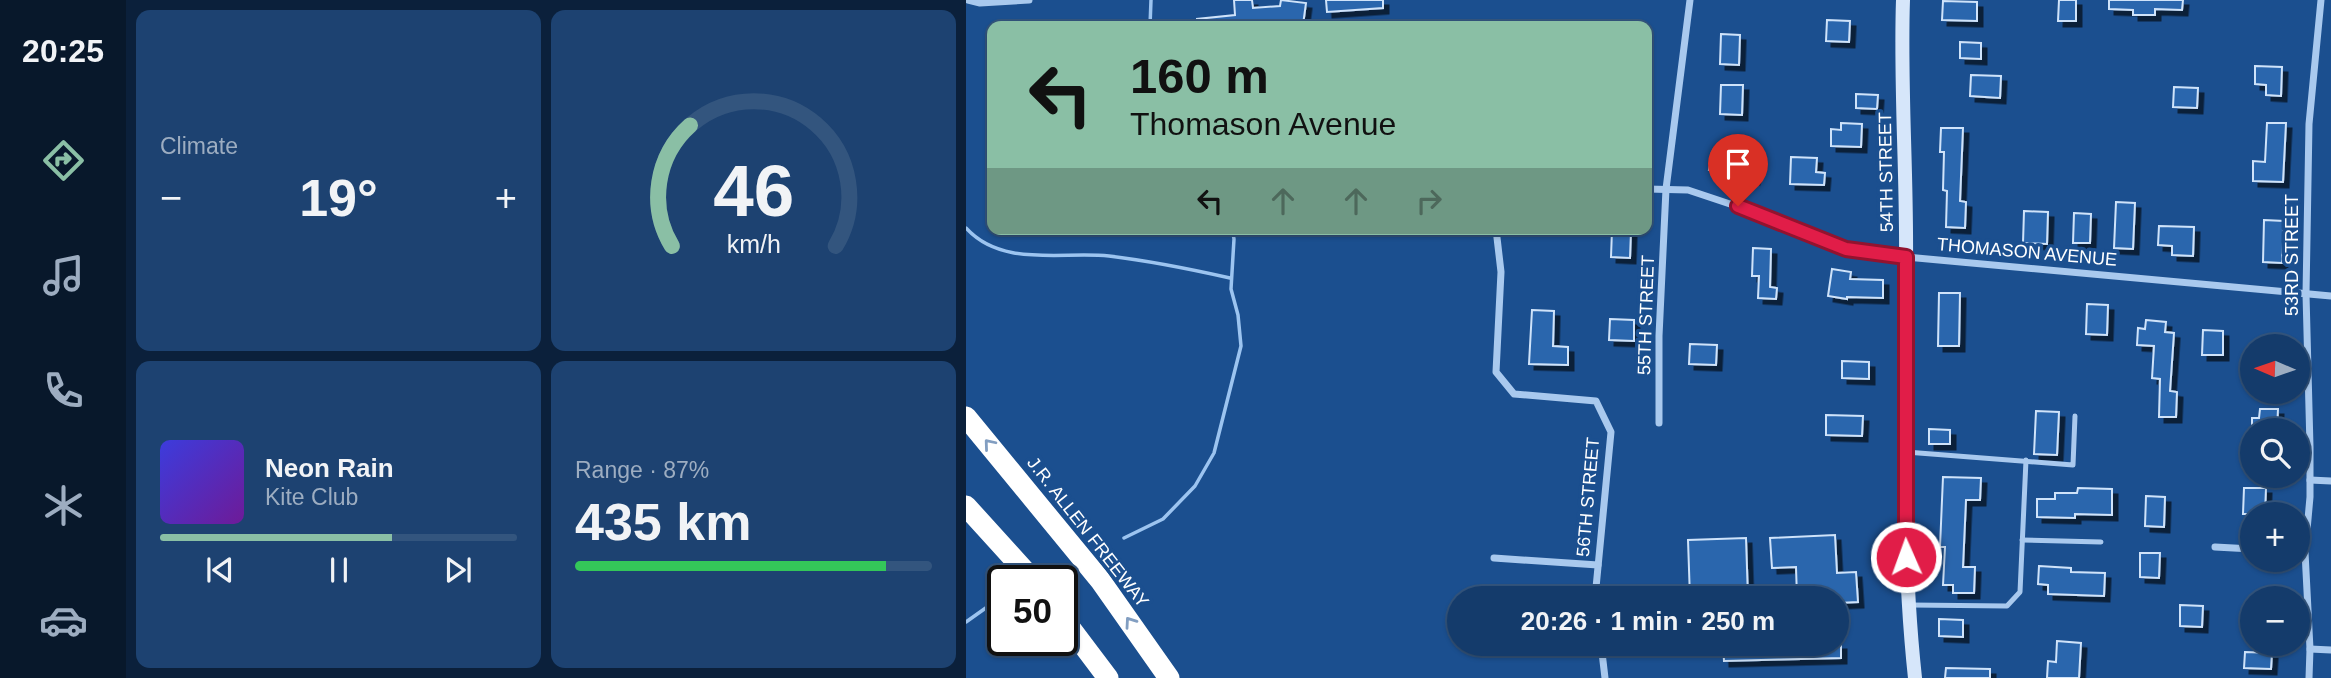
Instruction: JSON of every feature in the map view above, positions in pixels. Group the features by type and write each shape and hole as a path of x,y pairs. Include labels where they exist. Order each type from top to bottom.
{"highway":[{"name":"J.R. ALLEN FREEWAY","path":"966,417 1100,580 1170,678"},
{"path":"966,506 1020,565"},
{"path":"966,514 1006,550"},
{"path":"1078,638 1108,678"}],"main road":[{"name":"54TH STREET","path":"1903,0 1908,605 1915,678"}],"street":[{"path":"968,0 980,3 1029,0"},
{"name":"55TH STREET","path":"1659,423 1659,336 1667,189 1690,0"},
{"name":"53RD STREET","path":"2309,418 2306,294 2309,124 2321,0"},
{"name":"THOMASON AVENUE","path":"1652,189 1688,190 1763,215 1846,249 1906,257 2331,296"},
{"name":"56TH STREET","path":"1497,235 1501,272 1496,372 1514,394 1596,401 1611,432 1596,586"},
{"path":"2310,480 2331,481"},
{"path":"2215,547 2240,548"},
{"path":"1494,558 1598,565"},
{"path":"2310,649 2331,650"},
{"path":"1602,656 1605,678"},
{"name":"53RD STREET","path":"2309,678 2310,656"}],"lane":[{"path":"1906,452 2073,464 2075,415"},
{"path":"1908,605 2007,606 2020,592 2026,460"},
{"path":"2022,540 2101,542"}],"building":[{"path":"1234,0 1252,0 1253,8 1280,6 1281,0 1306,3 1304,21 1197,21 1235,15"},
{"path":"1326,0 1383,0 1383,8 1327,12"},
{"path":"2059,0 2076,0 2076,21 2058,21"},
{"path":"2109,0 2183,0 2182,10 2155,9 2155,15 2133,15 2133,10 2109,9"},
{"path":"1943,1 1977,2 1977,21 1942,20"},
{"path":"1827,20 1850,21 1849,42 1826,41"},
{"path":"1721,34 1740,35 1739,65 1720,64"},
{"path":"1960,42 1981,43 1981,59 1960,58"},
{"path":"2255,66 2282,67 2281,96 2266,95 2266,85 2255,84"},
{"path":"1971,75 2001,76 2000,98 1970,96"},
{"path":"1721,85 1743,85 1742,115 1720,114"},
{"path":"2174,87 2198,88 2197,108 2173,107"},
{"path":"1856,94 1878,95 1877,109 1856,108"},
{"path":"1841,123 1862,124 1861,147 1831,146 1831,129 1841,130"},
{"path":"2267,123 2286,123 2283,182 2253,181 2253,161 2265,162"},
{"path":"1941,128 1963,128 1960,201 1966,202 1965,228 1946,227 1947,191 1943,190 1944,152 1940,152"},
{"path":"1713,150 1758,159 1754,179 1709,170"},
{"path":"1791,157 1817,158 1816,172 1825,173 1824,185 1790,184"},
{"path":"2116,202 2135,203 2133,249 2114,248"},
{"path":"2024,211 2048,212 2047,244 2023,243"},
{"path":"2074,213 2091,214 2090,243 2073,243"},
{"path":"2264,220 2284,221 2282,263 2263,262"},
{"path":"2159,226 2194,227 2193,256 2172,255 2172,246 2158,245"},
{"path":"1612,235 1631,235 1630,258 1611,257"},
{"path":"1753,248 1771,249 1770,287 1777,288 1776,299 1758,298 1759,276 1752,276"},
{"path":"1832,269 1851,272 1850,279 1883,280 1883,298 1847,299 1828,296"},
{"path":"1939,293 1960,293 1959,346 1938,346"},
{"path":"2087,304 2108,305 2107,335 2086,334"},
{"path":"1532,310 1554,311 1553,346 1568,347 1568,365 1529,364"},
{"path":"1610,319 1634,320 1634,341 1609,340"},
{"path":"2146,320 2166,322 2165,332 2174,333 2170,391 2177,392 2176,417 2159,417 2160,379 2152,378 2154,346 2137,345 2138,328 2145,329"},
{"path":"2203,330 2223,331 2223,355 2202,355"},
{"path":"1690,344 1717,345 1716,365 1689,364"},
{"path":"1842,361 1869,362 1869,379 1842,378"},
{"path":"2260,409 2278,409 2278,418 2259,418"},
{"path":"2036,411 2059,412 2057,455 2034,454"},
{"path":"1826,415 1863,416 1862,436 1826,435"},
{"path":"1929,429 1950,430 1950,444 1929,444"},
{"path":"1943,477 1981,478 1980,500 1966,500 1963,567 1975,567 1974,593 1953,593 1953,585 1943,585 1945,547 1940,547"},
{"path":"2078,488 2112,489 2112,515 2037,517 2037,499 2055,499 2055,493 2077,493"},
{"path":"2244,488 2266,488 2265,502 2243,502"},
{"path":"2146,496 2165,497 2164,527 2145,526"},
{"path":"1835,535 1837,573 1856,572 1858,602 1849,602 1849,586 1797,586 1796,567 1772,568 1770,538"},
{"path":"1746,538 1748,586 1690,586 1688,540"},
{"path":"2140,553 2160,553 2159,578 2140,577"},
{"path":"2039,566 2071,568 2071,572 2105,573 2104,596 2048,594 2048,585 2038,584"},
{"path":"2180,605 2203,606 2202,627 2180,626"},
{"path":"1939,619 1963,620 1963,637 1939,636"},
{"path":"2057,641 2081,643 2079,678 2047,678 2048,661 2056,662"},
{"path":"1724,656 1841,656 1841,658 1724,661"},
{"path":"2245,656 2272,656 2271,669 2244,668"},
{"path":"1946,668 1990,669 1990,678 1945,678"}],"waterway":[{"path":"1150,21 1151,0"},
{"path":"966,228 997,249 1015,253 1109,256 1230,278"},
{"path":"1124,538 1163,519 1195,486 1214,453 1241,346 1238,315 1231,289 1233,235"},
{"path":"966,622 987,607"}],"route":[{"path":"1738,206 1846,249 1906,257 1906,557"}]}
